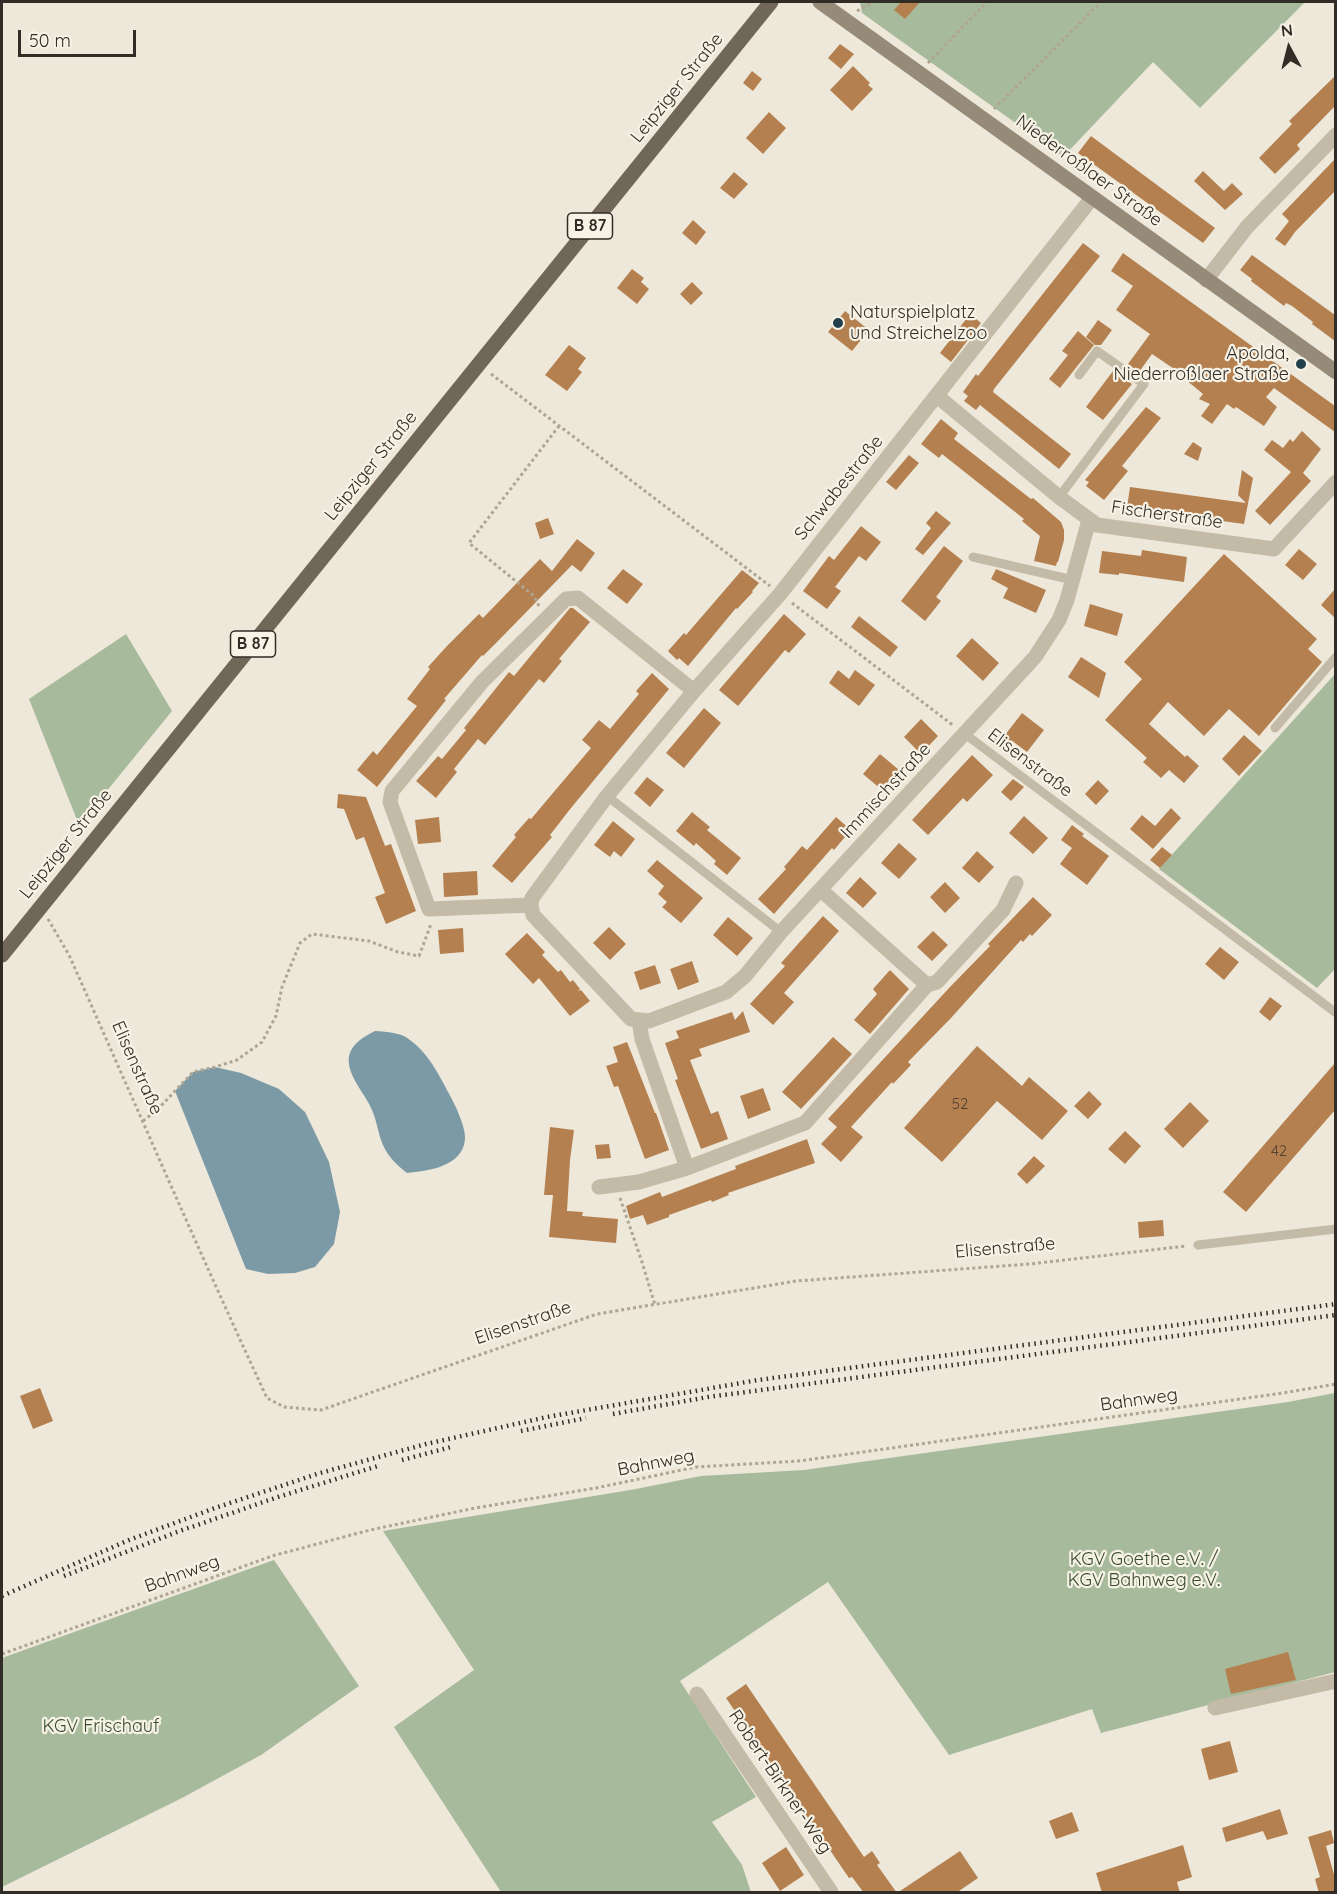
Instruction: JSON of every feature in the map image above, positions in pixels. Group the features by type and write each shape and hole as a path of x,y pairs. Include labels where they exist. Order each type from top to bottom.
{"main road":[{"name":"Leipziger Straße","path":"2,955 771,2"},
{"name":"Niederroßlaer Straße","path":"820,2 1335,372"}],"street":[{"path":"1206,280 1247,227 1335,135"},
{"name":"Schwabestraße","path":"531,905 532,898 607,796 694,691 780,594 1092,198"},
{"name":"Fischerstraße","path":"937,396 1059,497 1097,525 1274,549 1335,482"},
{"name":"Immischstraße","path":"639,1021 649,1021 726,992 745,976 781,933 1035,657 1059,620 1067,600 1089,520"},
{"path":"687,1168 642,1040 639,1021 631,1019 533,915 531,905 429,909 390,802 392,791 482,682 566,599 578,598 694,691"},
{"path":"599,1187 639,1182 687,1168 805,1123 927,985 937,982 1003,910 1016,884"},
{"path":"821,890 927,985"},
{"path":"1215,1708 1335,1680"},
{"name":"Robert-Birkner-Weg","path":"697,1694 831,1893"}],"lane":[{"path":"1059,497 1144,384 1097,351 1079,375"},
{"path":"973,557 1073,580"},
{"path":"1275,728 1335,657"},
{"name":"Elisenstraße","path":"965,734 1335,1013"},
{"path":"607,796 781,933"},
{"path":"1198,1245 1335,1229"}],"path":[{"path":"920,73 987,2"},
{"path":"984,118 1101,2"},
{"path":"479,364 965,734"},
{"path":"546,618 534,596 469,543 559,426"},
{"name":"Elisenstraße","path":"39,908 51,923 69,955 267,1398 284,1407 321,1410 597,1314 795,1281 1030,1264 1198,1245"},
{"path":"143,1121 158,1109 193,1072 237,1059 262,1042 276,1016 282,987 300,944 312,934 369,941 419,957 436,909"},
{"path":"615,1185 655,1305"},
{"name":"Bahnweg","path":"2,1654 272,1556 370,1530 465,1510 596,1488 696,1467 799,1461 1283,1394 1335,1384"}],"green space":[{"path":"860,2 1305,2 1200,108 1153,62 1063,157 862,13"},
{"path":"126,634 172,711 79,825 29,699"},
{"path":"1335,674 1335,969 1317,988 1159,869"},
{"name":"KGV Goethe e.V. / KGV Bahnweg e.V.","path":"1335,1393 1335,1672 1101,1733 1092,1709 949,1755 828,1582 680,1681 756,1797 712,1822 742,1865 751,1892 501,1892 394,1727 474,1670 383,1531 701,1476 804,1470 1288,1402"},
{"name":"KGV Frischauf","path":"274,1560 359,1686 261,1755 182,1798 2,1887 2,1658"}],"water":[{"path":"375,1031 406,1037 422,1051 436,1071 462,1121 465,1134 463,1148 451,1162 434,1169 407,1173 385,1149 372,1110 353,1077 349,1063 353,1047"},
{"path":"215,1067 241,1073 279,1089 305,1112 329,1162 340,1212 334,1244 315,1267 295,1273 268,1274 246,1269 175,1091 193,1072"}],"building":[{"path":"901,2 920,2 905,19 894,10"},
{"path":"840,44 854,54 841,69 828,58"},
{"path":"853,66 873,89 852,111 830,90"},
{"path":"752,71 762,79 753,91 743,83"},
{"path":"1335,76 1335,106 1297,145 1300,149 1275,174 1259,158 1292,124 1289,121"},
{"path":"769,112 786,128 763,154 746,138"},
{"path":"1091,136 1215,228 1203,243 1078,153"},
{"path":"1335,159 1335,191 1295,232 1285,246 1275,239 1289,221 1282,214"},
{"path":"1203,171 1224,191 1232,183 1243,194 1225,210 1194,181"},
{"path":"734,172 748,184 734,199 720,188"},
{"path":"693,220 706,232 696,245 682,233"},
{"path":"1083,243 1100,256 993,392 1071,454 1059,469 980,405 976,410 964,401 968,396 963,392"},
{"path":"1123,253 1335,406 1335,432 1274,388 1266,397 1277,407 1264,426 1236,407 1234,409 1227,404 1212,424 1201,416 1210,404 1199,399 1203,394 1185,379 1186,377 1152,354 1139,372 1128,364 1150,334 1116,310 1133,286 1111,271"},
{"path":"1252,255 1335,315 1335,341 1292,306 1286,303 1284,306 1240,270"},
{"path":"632,269 644,278 641,282 649,289 637,304 617,288"},
{"path":"692,282 703,293 691,305 680,294"},
{"path":"845,311 869,330 852,351 828,332"},
{"path":"970,314 981,323 951,362 940,353"},
{"path":"1098,320 1112,330 1101,345 1095,345 1086,337"},
{"path":"1078,331 1094,345 1060,388 1049,379 1068,355 1062,351"},
{"path":"569,345 586,358 578,369 582,372 567,391 545,375"},
{"path":"1113,371 1132,384 1103,420 1086,407"},
{"path":"1146,407 1161,418 1122,466 1128,471 1104,500 1086,486 1089,482 1085,480"},
{"path":"941,419 958,433 954,439 1031,499 1033,498 1061,522 1064,540 1056,566 1034,561 1040,536 1022,521 1024,519 942,454 939,458 921,444"},
{"path":"1302,431 1321,449 1303,473 1311,481 1270,525 1255,511 1291,472 1264,450 1272,440 1283,448 1290,439 1293,442"},
{"path":"1193,442 1202,448 1198,461 1184,454"},
{"path":"909,455 919,463 896,490 886,482"},
{"path":"1242,470 1253,478 1244,524 1127,508 1130,487 1246,503 1238,495"},
{"path":"936,511 951,523 923,555 915,549 931,528 926,523"},
{"path":"548,518 554,534 540,539 535,523"},
{"path":"861,526 881,542 866,561 859,556 835,587 841,591 827,609 803,591 829,556 834,560"},
{"path":"577,539 595,553 581,572 572,565 482,655 444,699 446,700 377,787 357,770 373,751 377,755 417,706 407,699 430,669 428,667 447,646 479,614 483,618 540,559 552,571"},
{"path":"944,546 963,561 936,597 941,601 925,621 901,601"},
{"path":"1299,549 1317,564 1303,580 1285,565"},
{"path":"1142,550 1187,557 1184,582 1119,573 1119,575 1099,573 1102,551 1141,556"},
{"path":"1224,554 1317,639 1308,649 1322,662 1259,736 1229,709 1204,736 1168,702 1149,724 1185,757 1187,755 1199,766 1184,783 1169,770 1161,778 1143,762 1147,758 1105,720 1142,679 1124,662"},
{"path":"623,569 643,584 627,604 607,588"},
{"path":"996,569 1046,590 1036,613 1003,598 1008,588 991,579"},
{"path":"742,570 759,583 753,592 736,608 688,666 679,658 677,660 668,651 684,633 686,635"},
{"path":"1335,589 1335,618 1321,605"},
{"path":"1090,604 1123,614 1117,636 1084,626"},
{"path":"570,608 590,622 559,659 562,661 544,683 539,679 485,745 478,739 454,769 457,772 436,798 416,781 438,756 442,759 509,672 514,676"},
{"path":"784,614 806,634 789,653 785,650 738,706 719,690"},
{"path":"859,616 898,647 890,657 851,627"},
{"path":"972,638 999,663 983,681 956,656"},
{"path":"1081,657 1106,673 1099,698 1068,677"},
{"path":"838,670 849,679 855,670 875,685 859,706 829,683"},
{"path":"652,673 669,689 571,808 550,835 552,837 512,883 492,866 516,837 514,835 529,818 531,819 591,748 582,740 599,720 610,729 639,694 636,691"},
{"path":"704,708 721,723 684,768 666,753"},
{"path":"1022,713 1044,730 1027,752 1011,740 1003,751 991,743 999,731 1005,735"},
{"path":"921,719 938,736 921,754 904,737"},
{"path":"1244,735 1262,751 1239,776 1222,759"},
{"path":"880,754 899,770 882,790 863,774"},
{"path":"972,755 993,775 967,802 963,798 928,835 912,820"},
{"path":"647,777 664,790 650,807 634,793"},
{"path":"1013,779 1024,787 1011,801 1001,792"},
{"path":"1098,780 1109,791 1096,805 1085,794"},
{"path":"338,794 366,797 385,846 391,844 416,911 386,924 375,897 385,893 364,837 356,840 344,809 337,808"},
{"path":"1171,808 1181,818 1153,849 1130,829 1142,815 1155,826"},
{"path":"692,812 710,827 707,830 741,858 727,875 714,864 716,861 696,843 694,846 676,831"},
{"path":"1024,816 1048,838 1033,854 1009,833"},
{"path":"439,817 441,842 418,844 415,820"},
{"path":"836,817 851,830 834,850 832,848 774,914 758,899 786,869 784,867 802,846 807,850"},
{"path":"613,821 635,839 621,857 614,851 610,857 594,845"},
{"path":"1072,825 1084,834 1082,836 1109,856 1087,885 1060,864 1072,848 1061,840"},
{"path":"899,843 917,859 899,879 881,863"},
{"path":"1162,847 1172,855 1160,868 1150,860"},
{"path":"977,851 994,867 979,883 962,868"},
{"path":"657,860 703,898 681,923 662,907 667,902 658,894 664,886 647,871"},
{"path":"477,871 478,895 444,897 443,873"},
{"path":"860,877 877,893 863,908 846,893"},
{"path":"945,882 960,898 945,913 930,897"},
{"path":"1033,897 1052,915 1032,936 1030,934 1023,942 1021,940 908,1062 911,1065 893,1084 892,1082 851,1127 863,1137 841,1162 821,1144 837,1127 828,1119"},
{"path":"823,916 839,931 784,993 794,1002 773,1025 750,1004 785,966 781,963"},
{"path":"728,917 753,938 737,956 713,935"},
{"path":"609,927 626,944 610,960 593,943"},
{"path":"463,928 464,952 440,954 438,930"},
{"path":"933,931 948,945 932,961 917,947"},
{"path":"527,933 545,952 542,955 558,972 561,970 570,982 573,980 580,989 578,991 581,990 590,1001 570,1016 539,978 533,984 505,954"},
{"path":"1220,947 1239,962 1224,980 1205,964"},
{"path":"692,961 699,982 678,990 670,969"},
{"path":"655,965 661,983 640,990 634,972"},
{"path":"890,970 909,989 870,1034 854,1020 877,994 873,989"},
{"path":"1270,997 1282,1006 1270,1021 1259,1012"},
{"path":"743,1011 750,1032 699,1049 702,1056 690,1060 711,1114 718,1111 728,1139 701,1149 675,1080 678,1079 665,1043 679,1038 676,1031 732,1012 735,1020"},
{"path":"833,1037 852,1054 801,1109 782,1092"},
{"path":"627,1042 669,1150 645,1159 618,1086 614,1087 606,1066 618,1062 613,1047"},
{"path":"977,1046 1022,1086 1029,1077 1068,1111 1042,1140 997,1101 942,1162 904,1128"},
{"path":"1335,1063 1335,1110 1246,1212 1223,1192"},
{"path":"763,1088 771,1110 748,1119 740,1096"},
{"path":"1089,1091 1102,1104 1088,1119 1074,1106"},
{"path":"1190,1102 1209,1121 1183,1148 1164,1129"},
{"path":"550,1127 574,1130 567,1211 583,1212 582,1216 618,1219 616,1243 549,1237 553,1195 544,1195"},
{"path":"1125,1131 1141,1146 1125,1164 1108,1149"},
{"path":"807,1139 815,1163 728,1193 729,1195 712,1202 711,1200 647,1225 643,1215 630,1219 626,1206 660,1192 662,1197"},
{"path":"609,1144 611,1158 597,1159 595,1145"},
{"path":"1034,1156 1045,1166 1027,1184 1017,1174"},
{"path":"1163,1220 1164,1236 1139,1238 1138,1222"},
{"path":"40,1388 53,1421 33,1429 20,1396"},
{"path":"1288,1652 1296,1680 1231,1694 1225,1669"},
{"path":"746,1684 864,1857 872,1851 880,1863 877,1865 897,1893 864,1893 852,1877 849,1878 726,1698"},
{"path":"1230,1741 1238,1772 1209,1780 1201,1749"},
{"path":"1280,1809 1288,1834 1267,1840 1263,1831 1226,1842 1222,1828"},
{"path":"1072,1812 1079,1831 1056,1839 1049,1821"},
{"path":"1331,1830 1334,1843 1326,1846 1335,1878 1335,1893 1319,1893 1315,1879 1320,1877 1308,1837"},
{"path":"1183,1845 1192,1877 1177,1882 1180,1893 1102,1893 1096,1873"},
{"path":"786,1847 804,1875 780,1891 762,1863"},
{"path":"960,1851 978,1878 956,1893 897,1893"}],"railway":[{"path":"2,1596 129,1540 320,1473 426,1444 547,1417 758,1380 1336,1304"},
{"path":"613,1414 708,1397 1336,1315"},
{"path":"521,1431 586,1418"},
{"path":"402,1460 451,1447"},
{"path":"64,1576 177,1532 381,1465"}],"place":[{"name":"Naturspielplatz und Streichelzoo","path":"838,323"},
{"name":"Apolda, Niederroßlaer Straße","path":"1301,364"}]}
